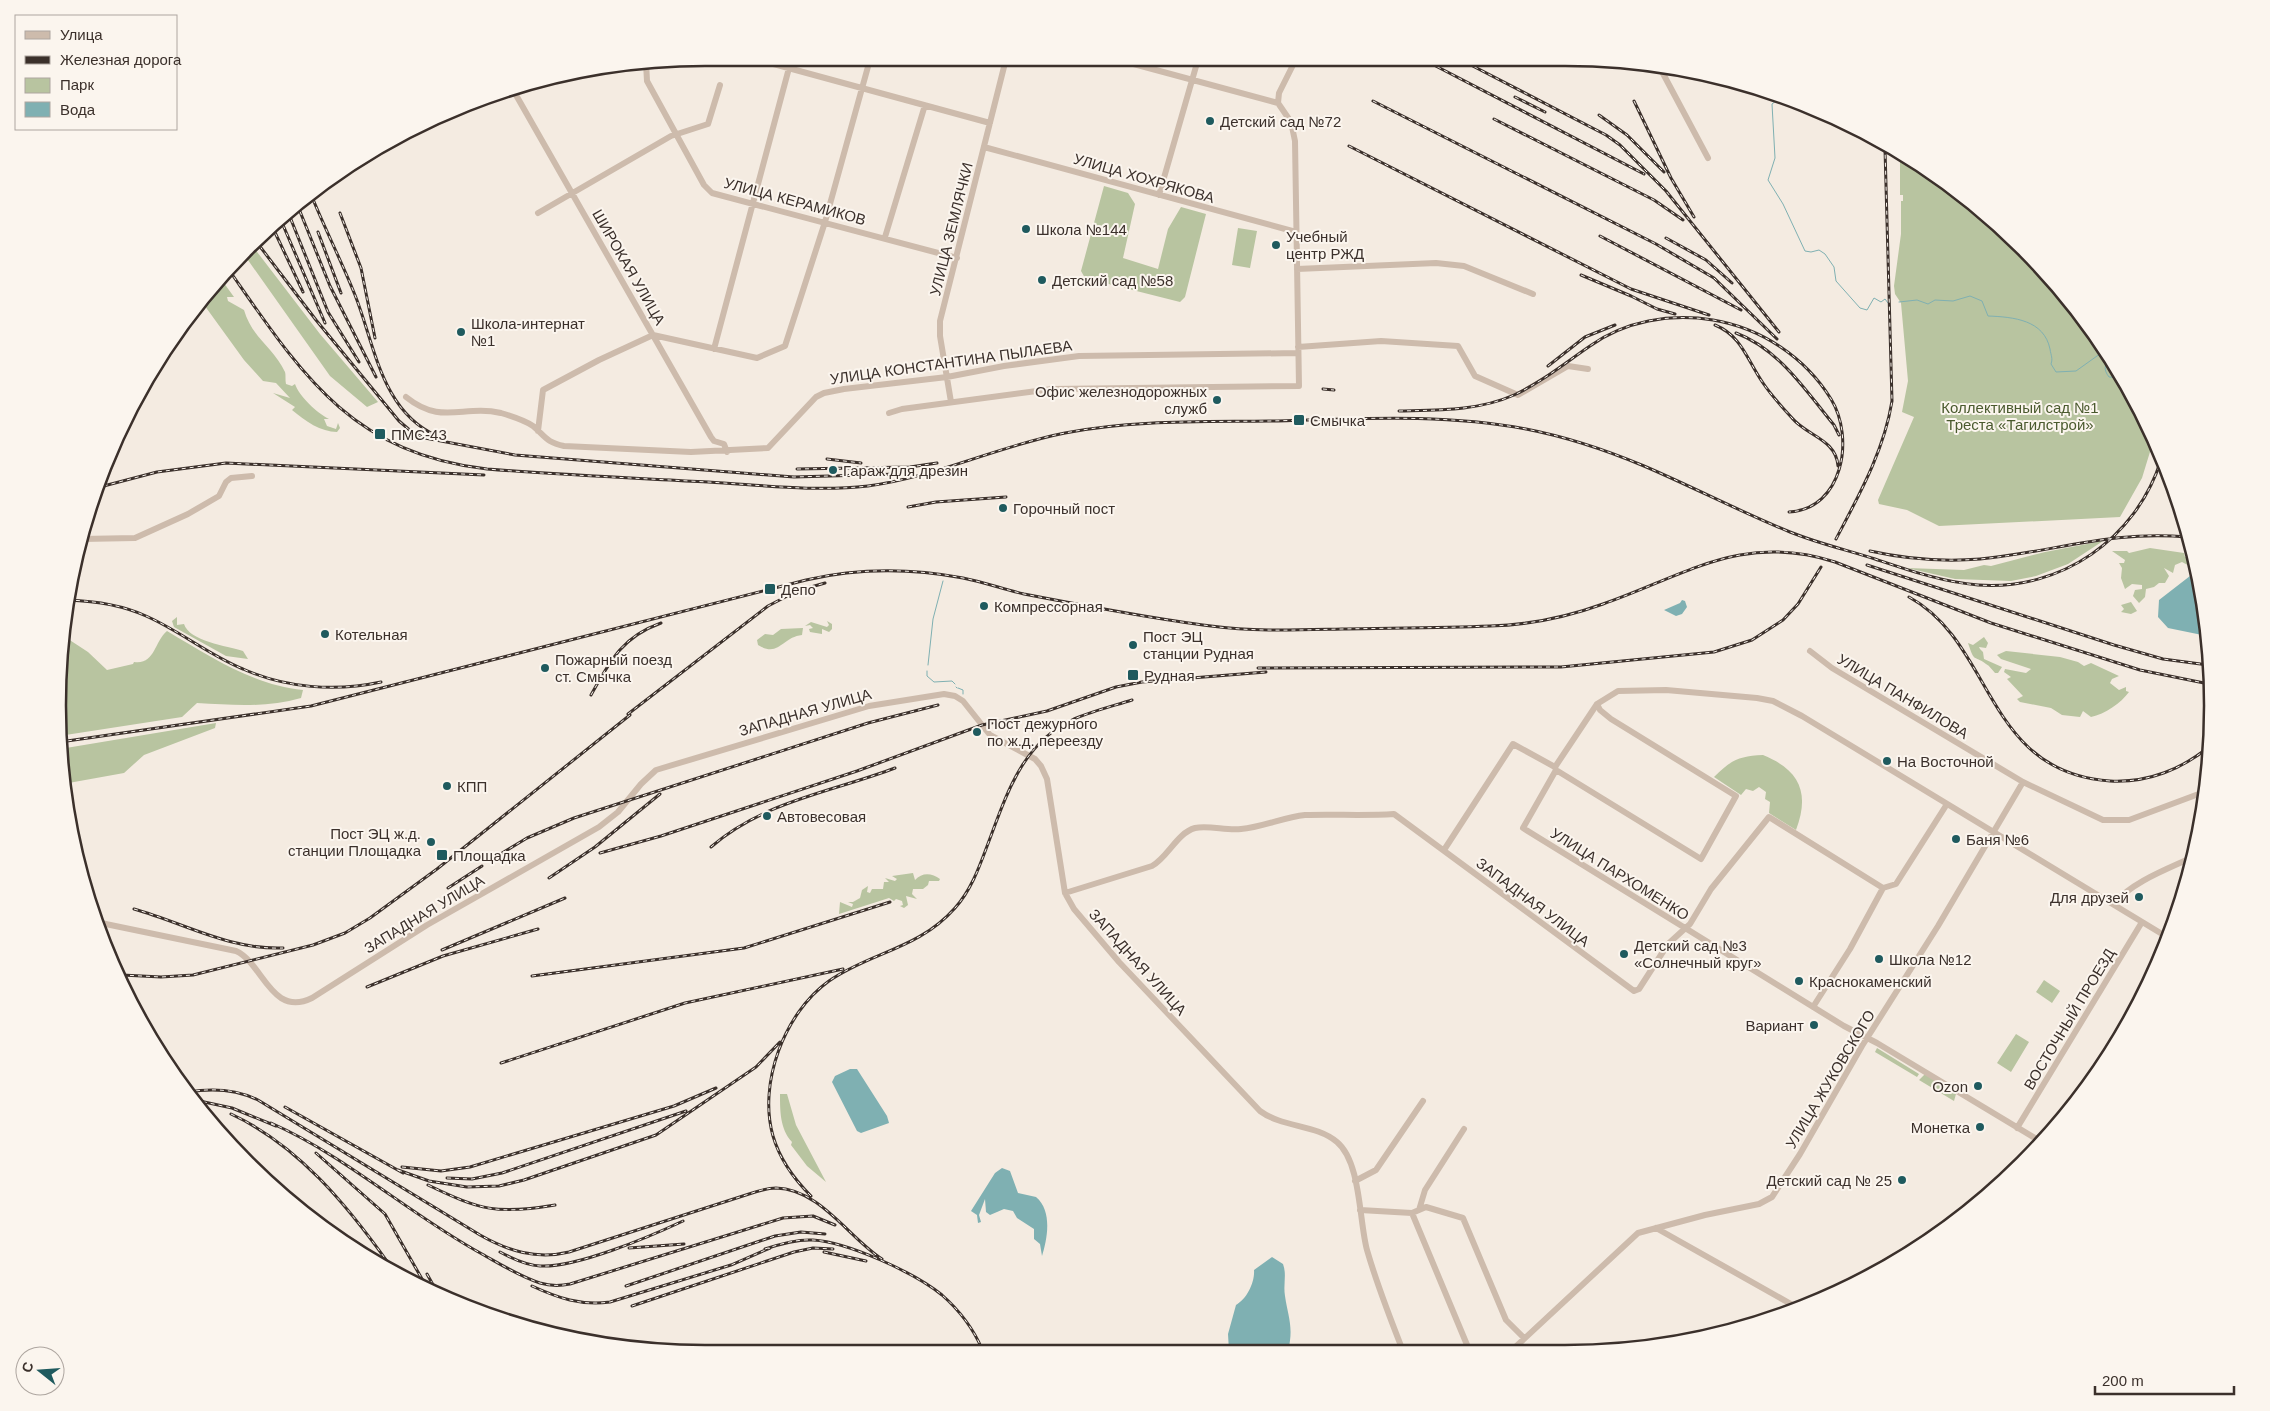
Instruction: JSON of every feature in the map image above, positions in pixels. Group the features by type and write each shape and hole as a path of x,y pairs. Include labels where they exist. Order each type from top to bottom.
{"street":[{"path":"781,66 990,123"},
{"path":"538,431 543,390 599,360 653,335 759,358 784,347 788,341 825,222 868,66"},
{"name":"УЛИЦА ЗЕМЛЯЧКИ","path":"951,402 939,326 1004,66"},
{"path":"888,413 951,402 1052,389 1299,386 1294,141 1291,122 1278,104 1141,66"},
{"path":"1159,196 1196,66"},
{"path":"1278,104 1279,93 1292,66"},
{"path":"714,349 789,68"},
{"name":"УЛИЦА КЕРАМИКОВ","path":"646,70 646,81 677,133 704,185 712,193 957,258"},
{"path":"1664,75 1708,158"},
{"path":"538,213 677,133 708,124 720,85"},
{"name":"ШИРОКАЯ УЛИЦА","path":"516,95 710,437 714,441 724,444 727,452"},
{"path":"885,238 925,105"},
{"name":"УЛИЦА ХОХРЯКОВА","path":"984,147 1296,232"},
{"path":"1297,269 1436,263 1457,264 1534,294"},
{"name":"УЛИЦА КОНСТАНТИНА ПЫЛАЕВА","path":"406,396 427,411 500,413 529,424 548,441 582,448 727,452 770,447 810,402 824,393 875,384 947,377 1004,366 1093,355 1298,350 1381,341 1458,346 1475,376 1518,395 1568,366 1588,369"},
{"path":"88,539 135,538 188,514 220,496 226,482 231,478 252,476"},
{"name":"УЛИЦА ПАНФИЛОВА","path":"1810,651 1832,668 2023,782 2100,819 2110,821 2138,817 2197,795"},
{"path":"1556,769 1597,704 1618,691 1666,690 1711,692 1768,700 1802,716 2162,933"},
{"name":"ЗАПАДНАЯ УЛИЦА","path":"105,924 238,952 278,995 288,1000 302,1001 312,998 486,891 599,827 618,812 641,784 656,770 880,703 944,694 961,699 990,735 1029,754 1041,766 1047,779 1066,893 1074,910 1119,962 1251,1102 1265,1114 1278,1121 1336,1140 1346,1152 1355,1181 1370,1258 1401,1345"},
{"path":"1444,850 1513,744 1701,859 1736,796 1611,719 1600,710 1597,704"},
{"name":"УЛИЦА ПАРХОМЕНКО","path":"1556,769 1523,828 1684,929 2035,1138"},
{"name":"УЛИЦА ЖУКОВСКОГО","path":"1517,1345 1632,1238 1656,1228 1758,1204 1772,1197 2023,782"},
{"path":"1813,1007 1850,949 1883,888 1896,884 1947,804"},
{"name":"ЗАПАДНАЯ УЛИЦА","path":"1066,893 1152,866 1164,858 1184,836 1198,828 1233,830 1253,828 1304,816 1359,817 1394,814 1634,991 1639,989 1668,944 1684,929"},
{"path":"1684,929 1711,889 1769,817 1883,888"},
{"path":"2113,904 2130,888 2184,861"},
{"name":"ВОСТОЧНЫЙ ПРОЕЗД","path":"2017,1128 2142,922"},
{"path":"1355,1181 1376,1170 1423,1101"},
{"path":"1419,1210 1425,1190 1464,1129"},
{"path":"1360,1210 1412,1213 1426,1207 1463,1218 1506,1320 1524,1338"},
{"path":"1412,1213 1467,1345"},
{"path":"1656,1228 1790,1303"}],"green space":[{"name":"Коллективный сад №1 Треста «Тагилстрой»","path":"1900,162 1954,198 2017,253 2072,316 2096,350 2138,423 2150,451 2142,478 2120,517 1939,526 1907,510 1879,504 1878,500 1914,417 1902,412 1908,381 1901,303 1895,294 1894,286 1901,234 1901,201 1903,201 1903,195 1900,195"},
{"path":"1104,186 1128,193 1135,204 1123,258 1158,269 1168,229 1181,207 1206,214 1185,297 1180,302 1085,278 1081,271"},
{"path":"1238,228 1257,231 1250,268 1232,265"},
{"path":"256,250 320,334 378,402 367,407 330,376 247,259"},
{"path":"225,284 234,297 227,297 228,301 244,310 252,328 275,356 285,372 286,384 292,386 295,384 300,394 309,404 329,419 324,419 327,426 336,429 338,423 340,428 337,432 331,432 308,422 292,410 295,407 273,393 290,398 276,383 263,381 244,360 206,307"},
{"path":"2103,541 2068,564 2036,576 2011,581 1955,579 1907,568 1964,570 1984,565 1991,566 2045,552"},
{"path":"2150,548 2184,553 2187,565 2182,562 2175,565 2173,573 2164,568 2169,576 2165,583 2159,583 2154,587 2146,589 2145,597 2139,603 2133,596 2135,590 2142,589 2142,585 2132,584 2125,589 2121,578 2122,568 2119,563 2124,563 2125,560 2112,551 2127,551 2129,553"},
{"path":"2131,602 2137,611 2131,614 2121,612 2124,609 2121,605"},
{"path":"177,617 177,625 184,624 193,635 209,642 243,651 248,659 226,656 174,627 172,621"},
{"path":"827,621 832,624 832,629 829,632 822,629 822,634 810,632 809,629 813,628 810,625 805,626 811,622 827,627 829,625"},
{"path":"803,628 802,635 790,639 776,648 765,648 758,645 757,640 765,634 773,635 781,629"},
{"path":"167,631 249,676 285,687 303,690 301,698 262,705 197,703 182,717 67,735 66,706 70,640 88,652 107,670 146,660 154,652"},
{"path":"1984,637 1988,643 1986,648 1979,647 1983,652 1984,659 2002,667 1998,673 1995,673 1982,661 1975,658 1970,650 1968,643 1973,645"},
{"path":"2006,651 2060,657 2078,662 2084,666 2091,663 2119,676 2112,679 2110,683 2119,690 2126,687 2126,691 2129,692 2112,708 2091,717 2083,711 2080,717 2062,715 2051,708 2020,702 2017,699 2023,696 2007,679 2011,677 2004,672 2005,669 2026,673 2031,669 2001,659 1997,655"},
{"path":"216,723 215,728 144,755 124,773 71,782 68,748"},
{"path":"1763,755 1786,768 1799,784 1802,805 1796,830 1769,813 1770,802 1765,799 1766,792 1759,787 1753,791 1746,789 1741,795 1714,777 1736,760 1748,756"},
{"path":"913,873 915,880 927,874 940,879 939,881 929,881 928,885 923,889 913,889 912,894 917,899 906,896 908,905 904,908 900,906 903,905 902,901 896,899 894,901 889,898 839,914 840,902 852,907 853,904 848,902 853,902 860,898 862,890 868,886 867,892 870,893 872,889 883,889 884,882 889,882 885,878 895,881 897,879 892,876"},
{"path":"2044,980 2060,991 2052,1003 2036,992"},
{"path":"2016,1034 2029,1042 2011,1072 1997,1063"},
{"path":"1877,1048 1919,1074 1917,1077 1875,1052"},
{"path":"1925,1074 1956,1094 1954,1101 1919,1080"},
{"path":"780,1094 787,1094 796,1125 826,1182 807,1166 791,1145 792,1142 785,1131 782,1120"}],"water":[{"path":"2190,576 2199,634 2168,628 2158,617 2159,600"},
{"path":"1682,600 1685,601 1687,607 1682,614 1676,616 1664,610 1680,603"},
{"path":"850,1069 857,1069 887,1116 889,1123 861,1133 857,1131 832,1082 835,1076"},
{"path":"1002,1168 1010,1171 1018,1193 1036,1197 1045,1210 1047,1234 1042,1256 1040,1244 1034,1239 1034,1229 1017,1218 1013,1211 1004,1209 990,1215 986,1212 985,1199 979,1215 981,1222 978,1223 977,1215 971,1211 995,1173"},
{"path":"1272,1257 1283,1264 1290,1322 1290,1345 1229,1345 1228,1334 1236,1305 1244,1299 1250,1290 1254,1270"}],"waterway":[{"path":"1775,102 1772,104 1775,158 1768,180 1783,204 1805,251 1819,250 1825,254 1834,267 1836,281 1860,308 1867,310 1874,298 1881,302 1885,299 1888,303"},
{"path":"1899,302 1917,300 1928,304 1935,300 1953,301 1970,296 1982,301 1988,316 2017,319 2035,326 2047,339 2052,357 2051,364 2056,372 2076,371 2099,355"},
{"path":"2105,366 2109,377 2113,377"},
{"path":"928,665 933,619 943,581"},
{"path":"927,671 927,676 934,682 952,681 955,684"},
{"path":"958,688 963,690 963,694"}],"railway":[{"path":"1436,66 1644,174"},
{"path":"1473,66 1606,135 1620,145 1666,191 1779,332"},
{"path":"1515,97 1545,112"},
{"path":"1373,101 1656,244 1714,278 1777,339"},
{"path":"1634,101 1671,178 1694,217"},
{"path":"1599,115 1627,135 1664,172"},
{"path":"1494,119 1654,200 1683,220"},
{"path":"1349,146 1631,289 1709,315"},
{"path":"1836,539 1877,455 1892,401 1885,153"},
{"path":"314,200 355,295 382,375 403,410 418,425 437,436"},
{"path":"300,211 330,286 376,377"},
{"path":"340,213 361,268 375,338"},
{"path":"291,219 328,312 359,362"},
{"path":"283,226 325,323"},
{"path":"318,232 341,293"},
{"path":"275,233 303,292"},
{"path":"1600,236 1741,310"},
{"path":"1666,238 1706,260 1732,283"},
{"path":"260,247 316,320 399,421 412,432 425,438 515,455 794,477 900,474"},
{"path":"233,275 280,342 306,374 334,402 364,426 399,446 440,460 487,469 788,487 848,488 893,482 918,476 1065,433 1116,426 1366,418 1462,421 1526,429 1586,444 1644,466 1800,536 1925,575 1978,585 2009,585 2038,579 2066,569 2091,554 2114,536 2134,514 2158,468"},
{"path":"1581,275 1657,309 1675,314"},
{"path":"1399,411 1458,409 1486,404 1514,395 1553,372 1604,337 1618,330 1648,321 1697,318 1731,324 1765,337 1795,358 1820,384 1831,399 1838,415 1842,433 1842,451 1839,469 1832,485 1822,499 1807,508 1789,512"},
{"path":"1548,366 1585,337 1615,325"},
{"path":"1715,325 1732,335 1777,401 1798,424 1827,444 1836,457 1838,466"},
{"path":"1736,333 1766,349 1779,360 1834,425 1839,435"},
{"path":"1323,389 1334,390"},
{"path":"827,459 861,463"},
{"path":"106,485 157,472 226,463 484,475"},
{"path":"797,469 910,467 937,463"},
{"path":"908,507 936,502 1006,497"},
{"path":"1870,551 1925,559 1966,560 2007,556 2133,536 2181,537"},
{"path":"68,741 311,706 806,580 865,571 923,572 963,578 1024,594 1117,612 1227,628 1276,630 1435,628 1505,625 1548,620 1603,604 1716,561 1743,554 1772,552 1802,554 1835,562 1991,623 2140,670 2203,683"},
{"path":"1867,565 2114,645 2163,659 2202,664"},
{"path":"1258,668 1561,667 1714,652 1752,640 1783,620 1798,604 1821,567"},
{"path":"628,714 768,606 797,591 825,583"},
{"path":"1909,597 1937,618 1959,644 1994,703 2014,731 2038,755 2069,772 2110,781 2138,780 2164,773 2201,753"},
{"path":"76,600 108,604 137,612 159,622 230,663 276,680 293,684 328,687 346,687 381,682"},
{"path":"591,695 604,671 619,651 636,635 661,623"},
{"path":"600,853 661,836 857,771 982,725 1047,711 1116,687 1142,682 1266,672"},
{"path":"811,1196 783,1161 773,1136 769,1116 769,1094 778,1051 799,1011 829,981 861,963 926,933 941,922 961,901 975,876 1010,787 1029,755 1056,729 1074,719 1132,700"},
{"path":"489,861 527,838 574,818 868,723 938,705"},
{"path":"126,975 161,977 193,975 313,945 345,933 370,918 437,869 630,715"},
{"path":"711,847 732,831 776,808 895,768"},
{"path":"549,878 595,847 660,794"},
{"path":"448,888 482,866"},
{"path":"442,950 565,898"},
{"path":"532,976 744,948 890,902"},
{"path":"134,909 244,945 283,948"},
{"path":"367,987 443,956 538,929"},
{"path":"501,1063 685,1003 843,969"},
{"path":"398,1170 429,1181 467,1187 499,1186 524,1180 656,1135 756,1067 780,1042"},
{"path":"402,1167 441,1171 470,1167 674,1106 716,1088"},
{"path":"195,1091 224,1090 250,1096 258,1100 480,1235 512,1250 546,1255 569,1252 756,1192 776,1188 792,1190 820,1205 882,1259"},
{"path":"204,1102 232,1108 276,1126"},
{"path":"285,1107 403,1173"},
{"path":"447,1178 472,1179 502,1173 686,1111"},
{"path":"231,1114 278,1142 319,1178 356,1220 385,1258"},
{"path":"271,1123 299,1136 351,1168 455,1238 496,1262 532,1280 548,1285 570,1284 783,1218 813,1216 835,1225"},
{"path":"316,1153 385,1214 422,1278"},
{"path":"428,1185 462,1200 489,1208 518,1210 555,1205"},
{"path":"500,1252 515,1259 540,1266 573,1262 612,1250 683,1221"},
{"path":"626,1286 775,1236 801,1232 825,1234"},
{"path":"765,1249 795,1241 813,1240 844,1246 899,1268 942,1295 965,1320 980,1345"},
{"path":"629,1248 684,1244"},
{"path":"532,1286 579,1302 610,1302 731,1265 770,1248"},
{"path":"632,1306 794,1252 813,1248 833,1249"},
{"path":"824,1252 866,1261"},
{"path":"427,1274 432,1283"}],"place":[{"name":"Детский сад №72","path":"1210,121"},
{"name":"Школа №144","path":"1026,229"},
{"name":"Учебный центр РЖД","path":"1276,245"},
{"name":"Детский сад №58","path":"1042,280"},
{"name":"Школа-интернат №1","path":"461,332"},
{"name":"Офис железнодорожных служб","path":"1217,400"},
{"name":"Смычка","path":"1299,420"},
{"name":"ПМС-43","path":"380,434"},
{"name":"Гараж для дрезин","path":"833,470"},
{"name":"Горочный пост","path":"1003,508"},
{"name":"Депо","path":"770,589"},
{"name":"Компрессорная","path":"984,606"},
{"name":"Котельная","path":"325,634"},
{"name":"Пост ЭЦ станции Рудная","path":"1133,645"},
{"name":"Пожарный поезд ст. Смычка","path":"545,668"},
{"name":"Рудная","path":"1133,675"},
{"name":"Пост дежурного по ж.д. переезду","path":"977,732"},
{"name":"На Восточной","path":"1887,761"},
{"name":"КПП","path":"447,786"},
{"name":"Автовесовая","path":"767,816"},
{"name":"Баня №6","path":"1956,839"},
{"name":"Пост ЭЦ ж.д. станции Площадка","path":"431,842"},
{"name":"Площадка","path":"442,855"},
{"name":"Для друзей","path":"2139,897"},
{"name":"Детский сад №3 «Солнечный круг»","path":"1624,954"},
{"name":"Школа №12","path":"1879,959"},
{"name":"Краснокаменский","path":"1799,981"},
{"name":"Вариант","path":"1814,1025"},
{"name":"Ozon","path":"1978,1086"},
{"name":"Монетка","path":"1980,1127"},
{"name":"Детский сад № 25","path":"1902,1180"}]}
